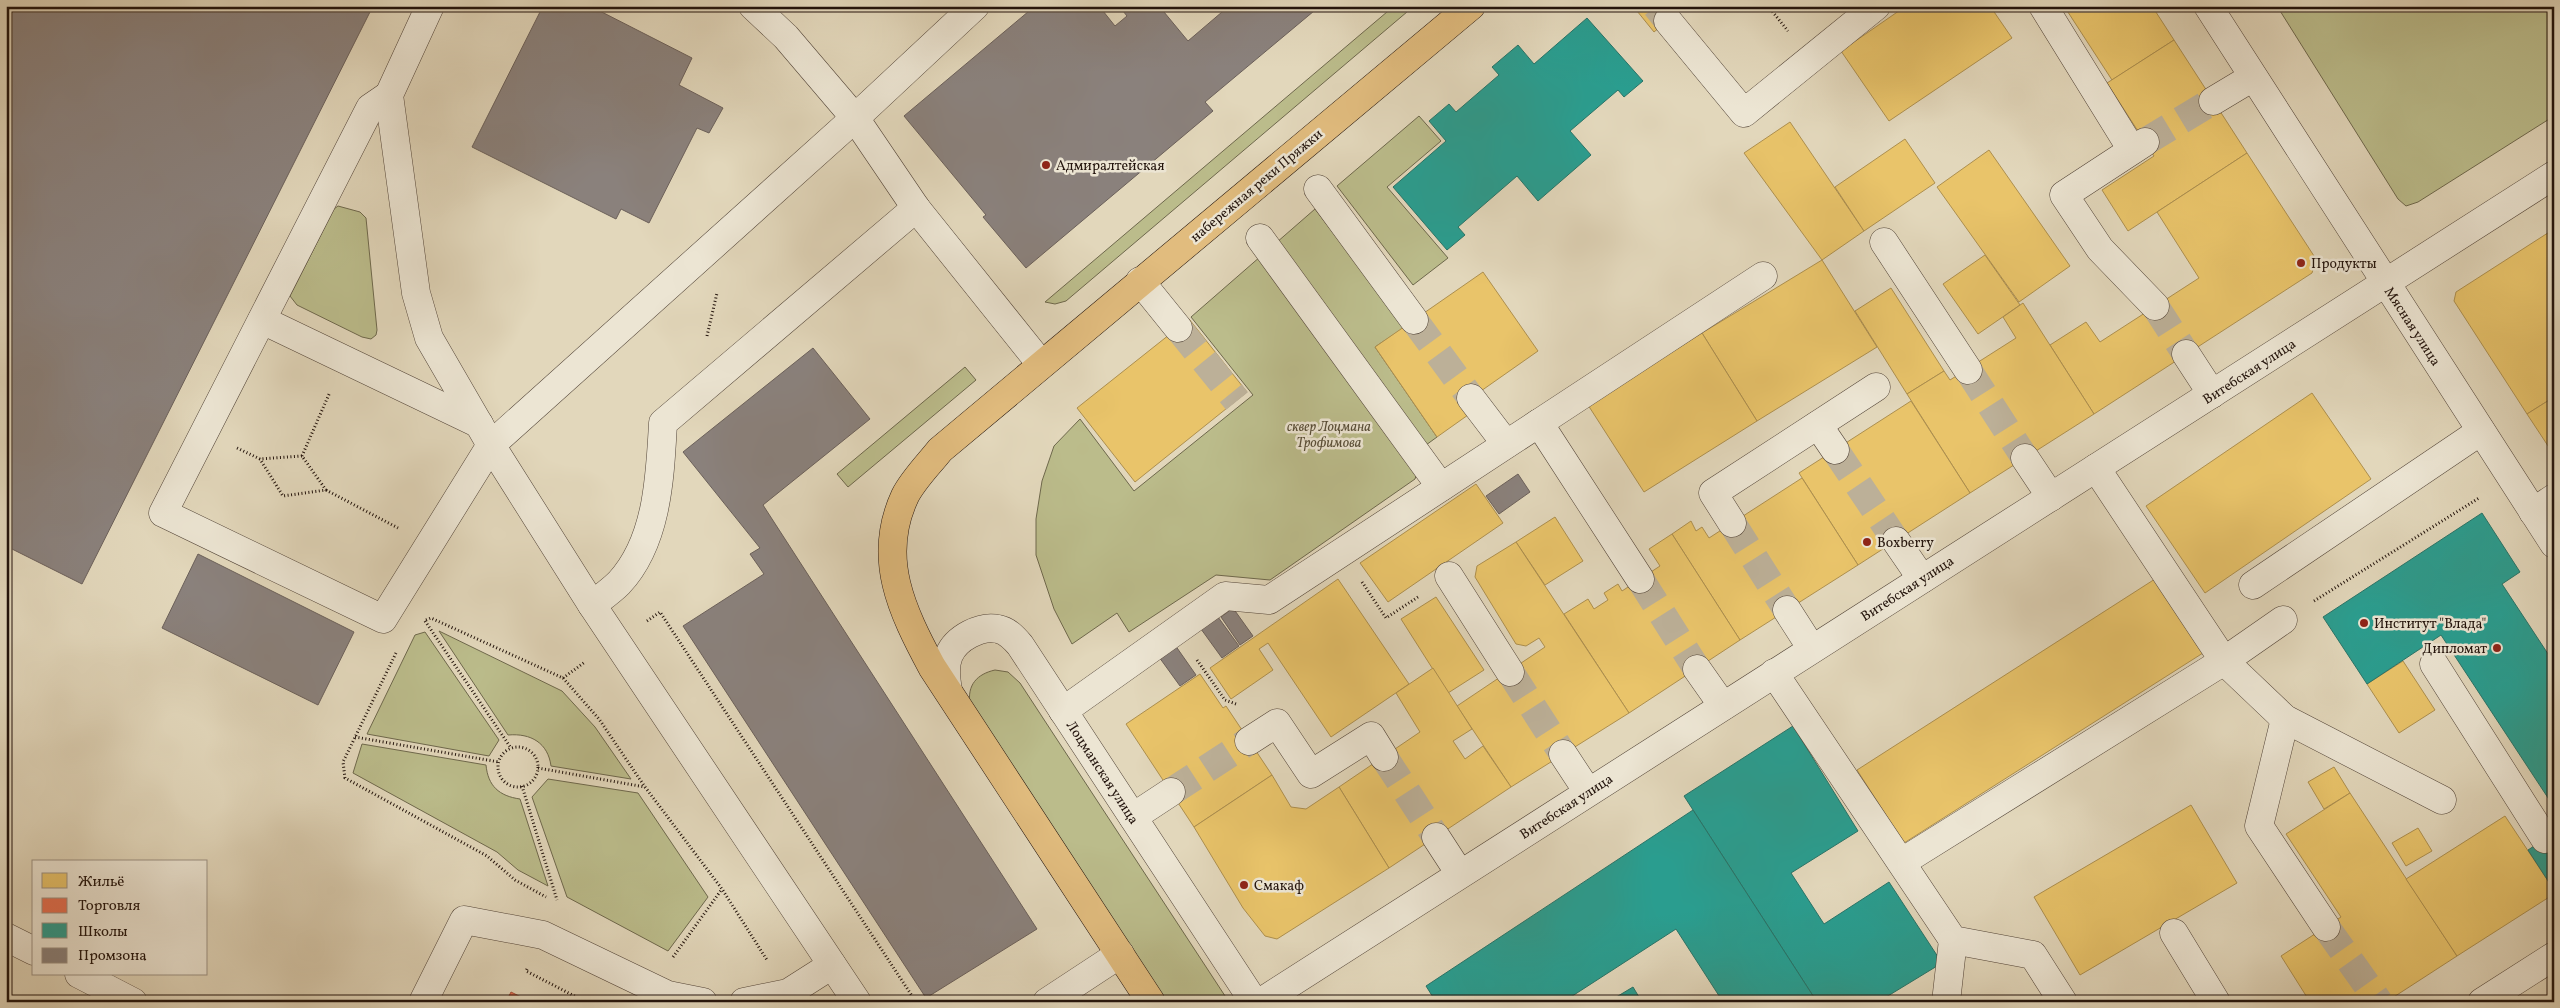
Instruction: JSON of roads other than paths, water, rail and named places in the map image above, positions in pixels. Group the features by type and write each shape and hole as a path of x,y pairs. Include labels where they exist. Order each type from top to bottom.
{"main road":[{"name":"набережная реки Пряжки","path":"1041,364 1470,6"},
{"path":"1041,364 940,450 906,494 893,529 892,566 906,618 932,667 1151,1002"}],"street":[{"path":"430,6 390,96 416,293 429,338 485,434 592,605 857,1002"},
{"path":"752,6 786,37 855,118 916,208 1041,364"},
{"path":"390,96 370,108 163,513 382,618 429,544 485,434 855,118 975,6"},
{"path":"1668,21 1744,113 1876,6"},
{"path":"2043,6 2139,146 2064,195 2100,249 2155,306"},
{"name":"Мясная улица","path":"2208,6 2481,431 2543,505 2554,544"},
{"path":"2213,101 2253,77"},
{"name":"Витебская улица","path":"1261,1002 2554,175"},
{"path":"1318,189 1414,320"},
{"path":"592,605 619,583 641,549 652,516 660,473 663,423 916,208"},
{"path":"1260,238 1441,487"},
{"path":"1884,242 1968,370"},
{"path":"1063,711 1178,632 1225,596 1269,600 1763,276"},
{"path":"1140,281 1178,328"},
{"path":"262,320 344,359 485,434"},
{"path":"2186,354 2212,394"},
{"path":"1732,523 1713,493 1876,387"},
{"path":"1471,398 1506,444"},
{"path":"1539,422 1640,579"},
{"path":"1818,424 1835,450"},
{"path":"2253,585 2481,431"},
{"path":"2025,458 2051,497"},
{"path":"2096,468 2224,661 2285,719 2442,800"},
{"path":"1896,541 1922,579"},
{"path":"1449,576 1510,672"},
{"path":"1787,610 1812,649"},
{"path":"1902,862 2224,661 2283,620"},
{"name":"Лоцманская улица","path":"948,690 946,673 949,654 959,642 970,634 986,629 998,629 1010,634 1020,645 1254,1002"},
{"path":"2434,664 2545,839"},
{"path":"1697,669 1723,706"},
{"path":"1774,673 1953,940 1946,1002"},
{"path":"2285,719 2259,826 2326,927"},
{"path":"1254,737 1277,723 1311,774 1371,736 1384,756"},
{"path":"1563,754 1588,792"},
{"path":"1132,817 1171,792"},
{"path":"1436,837 1460,874"},
{"path":"423,1002 464,920 543,935 668,995 703,1002"},
{"path":"2174,933 2216,1002"},
{"path":"6,937 32,950"},
{"path":"1953,940 2033,955 2063,1002"},
{"path":"1047,1002 1120,954"},
{"path":"2482,1002 2554,956"},
{"path":"744,1002 788,993 832,965"},
{"path":"83,976 134,1002"}],"tunnel":[{"path":"1656,6 1668,21"},
{"path":"2145,142 2213,101"},
{"path":"2155,306 2186,354"},
{"path":"1414,320 1471,398"},
{"path":"1178,328 1237,401"},
{"path":"1968,370 2025,458"},
{"path":"1835,450 1896,541"},
{"path":"1732,523 1787,610"},
{"path":"1640,579 1697,669"},
{"path":"1510,672 1563,754"},
{"path":"1171,792 1249,741"},
{"path":"1384,757 1436,837"},
{"path":"2326,927 2379,1002"}],"place":[{"name":"Адмиралтейская","path":"1046,165"},
{"name":"Продукты","path":"2301,263"},
{"name":"Boxberry","path":"1867,542"},
{"name":"Институт \"Влада\"","path":"2364,623"},
{"name":"Дипломат","path":"2497,648"},
{"name":"Смакаф","path":"1244,885"}],"park label":[{"name":"сквер Лоцмана Трофимова","path":"1329,434"}]}
